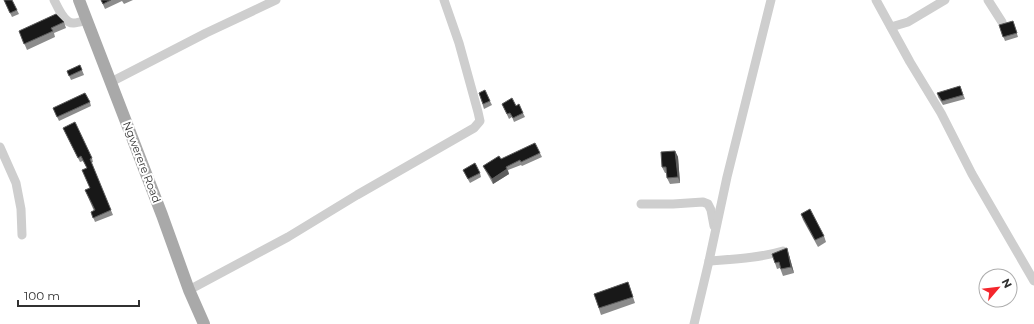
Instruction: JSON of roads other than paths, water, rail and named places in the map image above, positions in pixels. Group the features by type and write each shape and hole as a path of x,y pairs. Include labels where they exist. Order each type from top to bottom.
{"main road":[{"name":"Ngwerere Road","path":"79,0 204,324"}],"street":[{"path":"54,0 69,23 74,24 87,20"},
{"path":"111,82 206,33 276,0"},
{"path":"190,290 288,237 357,195 474,128 480,121 478,112 459,43 444,0"},
{"path":"694,324 727,177 771,0"},
{"path":"876,0 941,113 976,181 1034,281"},
{"path":"891,27 908,22 945,0"},
{"path":"988,0 1002,22"},
{"path":"0,147 16,183 21,209 22,235"},
{"path":"641,204 704,202 708,204 714,222 714,235"},
{"path":"709,260 761,256 786,250"}]}
